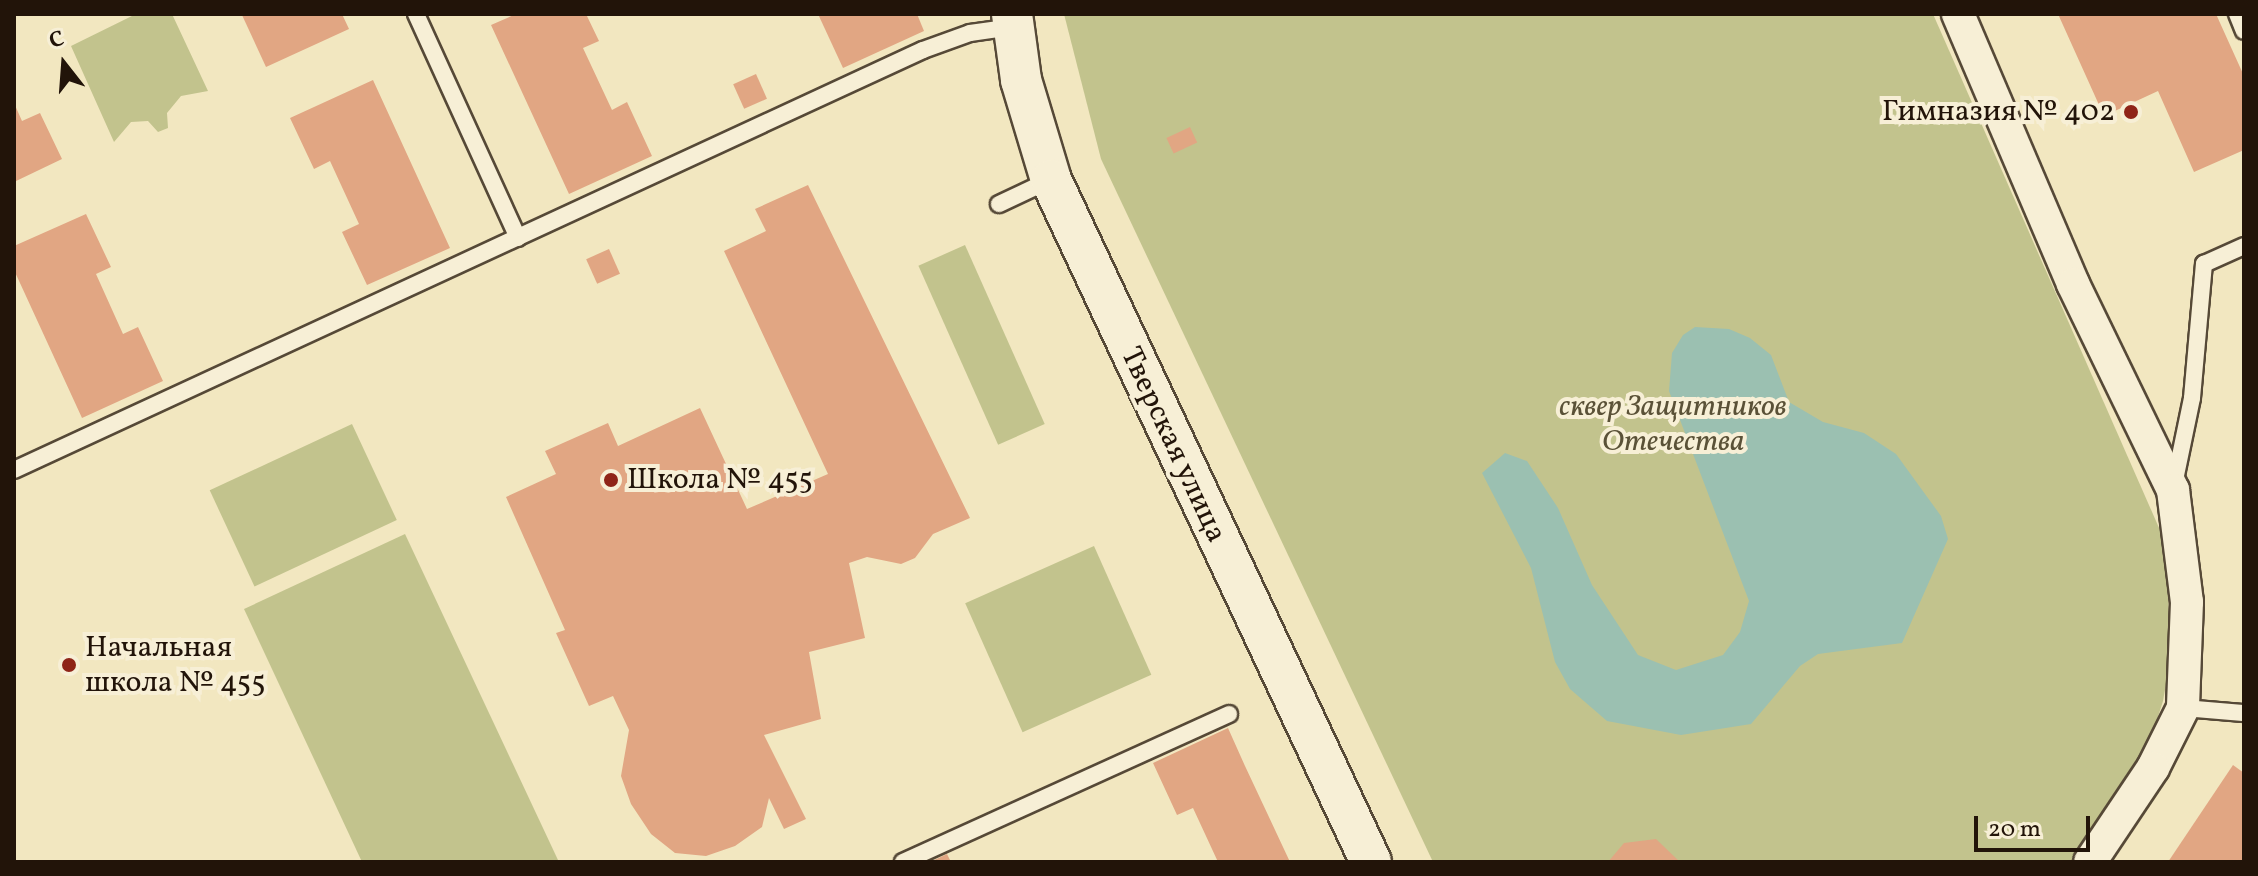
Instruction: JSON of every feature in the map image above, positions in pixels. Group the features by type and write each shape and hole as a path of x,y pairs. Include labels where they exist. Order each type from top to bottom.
{"street":[{"path":"1958,14 2073,284 2173,490 2187,602 2183,708 2153,768 2090,862"},
{"name":"Тверская улица","path":"1012,20 1021,80 1051,180 1371,862"}],"lane":[{"path":"416,14 518,238"},
{"path":"2237,14 2244,31"},
{"path":"14,470 939,44 1012,20"},
{"path":"999,204 1051,180"},
{"path":"2173,490 2192,398 2204,264 2244,246"},
{"path":"2183,708 2244,713"},
{"path":"903,862 1229,714"}],"green space":[{"path":"136,14 172,14 208,91 181,96 167,113 168,128 158,132 148,121 131,122 114,142 71,46"},
{"name":"сквер Защитников Отечества","path":"1064,14 1933,14 2167,546 2170,662 2163,701 2150,742 2072,862 1433,862 1101,159"},
{"path":"965,245 1045,424 998,445 918,266"},
{"path":"352,424 397,520 255,586 210,490"},
{"path":"405,534 558,860 362,862 244,609"},
{"path":"1094,546 1151,675 1023,732 965,603"}],"shaded area":[{"path":"1695,327 1729,329 1750,338 1771,355 1789,402 1823,422 1864,433 1896,454 1941,516 1948,539 1902,643 1818,654 1800,666 1751,724 1681,735 1607,721 1570,689 1555,662 1531,568 1482,473 1505,453 1527,461 1558,508 1592,585 1638,655 1676,670 1723,655 1740,632 1749,601 1669,391 1672,353 1683,335"}],"building":[{"path":"342,14 349,29 266,67 242,15"},
{"path":"516,14 586,14 599,41 583,48 612,110 627,102 652,156 569,194 491,25"},
{"path":"818,14 917,14 924,31 843,68"},
{"path":"2058,14 2216,14 2244,76 2244,150 2194,172 2158,91 2104,116"},
{"path":"756,74 767,99 744,109 733,84"},
{"path":"373,80 450,248 367,285 342,232 359,224 330,161 314,169 290,118"},
{"path":"14,103 22,121 40,113 62,159 14,182"},
{"path":"1190,127 1197,142 1174,153 1166,138"},
{"path":"808,185 970,518 933,534 915,558 901,564 867,557 849,563 865,638 809,652 821,719 764,735 806,819 784,829 769,798 762,827 735,846 706,856 675,853 651,834 631,804 621,776 629,730 613,696 589,706 556,633 565,630 506,497 556,474 545,451 608,423 618,446 700,408 747,509 828,474 724,251 766,231 755,209"},
{"path":"86,214 111,267 96,274 123,334 138,327 163,381 82,418 14,270 14,246"},
{"path":"609,249 620,274 597,284 586,259"},
{"path":"1228,728 1290,862 1218,862 1193,808 1177,815 1153,763"},
{"path":"2233,765 2244,773 2244,862 2168,862"},
{"path":"1656,839 1680,862 1608,862 1624,843"},
{"path":"947,854 951,862 930,862"}],"place":[{"name":"Гимназия № 402","path":"2131,112"},
{"name":"Школа № 455","path":"611,480"},
{"name":"Начальная школа № 455","path":"69,665"}]}
